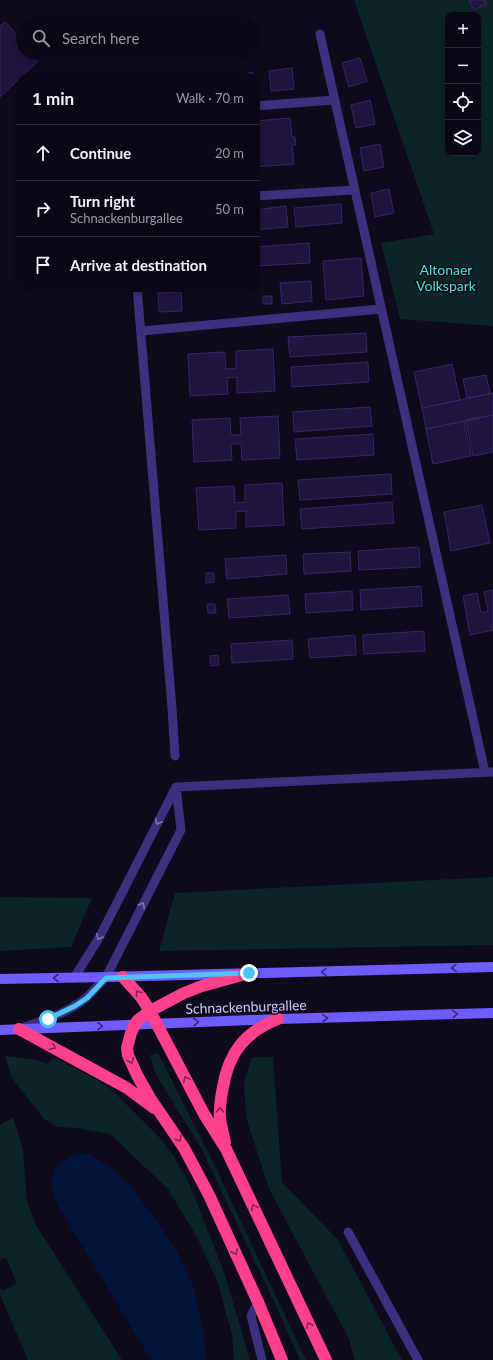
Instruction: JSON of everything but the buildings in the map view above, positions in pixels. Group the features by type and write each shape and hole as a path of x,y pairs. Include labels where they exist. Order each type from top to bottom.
{"highway":[{"path":"249,973 202,986 150,1011 135,1024 127,1048 128,1055 140,1081 184,1148 194,1166 258,1302 282,1360"},
{"path":"123,977 141,997 150,1011 204,1114 226,1149 326,1360"},
{"path":"226,1149 220,1117 220,1108 228,1065 234,1052 251,1033 259,1027 278,1019"},
{"path":"19,1029 127,1088 161,1113"}],"main road":[{"path":"0,979 106,978 493,967"},
{"name":"Schnackenburgallee","path":"0,1030 278,1019 493,1013"}],"lane":[{"path":"176,787 489,772 381,309 320,34"},
{"path":"260,106 334,100"},
{"path":"260,196 354,190"},
{"path":"137,292 175,756"},
{"path":"141,331 381,309"},
{"path":"19,1029 48,1019 75,1006 87,998 106,978 181,830 176,787"},
{"path":"74,978 99,938 176,787"},
{"path":"348,1232 418,1360"},
{"path":"258,1302 251,1316 262,1360"}],"green space":[{"name":"Altonaer Volkspark","path":"354,0 493,0 493,326 400,319 381,243 434,234"},
{"path":"493,877 493,945 159,951 175,893"},
{"path":"0,897 92,898 71,947 0,951"},
{"path":"158,1053 213,1162 306,1360 300,1360 201,1148 156,1075 150,1055"},
{"path":"5,1056 37,1060 47,1064 54,1058 90,1076 111,1089 159,1137 173,1155 189,1183 224,1272 250,1360 234,1360 232,1335 218,1283 198,1239 168,1189 110,1134 76,1128 58,1127 44,1119 12,1078"},
{"path":"252,1057 273,1057 282,1182 338,1240 402,1360 355,1360 348,1337 269,1189 246,1117 244,1082"},
{"path":"13,1117 23,1149 27,1201 36,1225 122,1360 28,1360 0,1295 0,1288 2,1291 17,1284 6,1257 0,1260 0,1125"}],"water":[{"path":"78,1153 90,1154 112,1168 129,1185 155,1218 177,1251 194,1288 204,1334 206,1360 151,1360 55,1201 52,1184 53,1171 62,1162"}],"route":[{"path":"48,1019 62,1013 87,998 106,978 249,973"}]}
